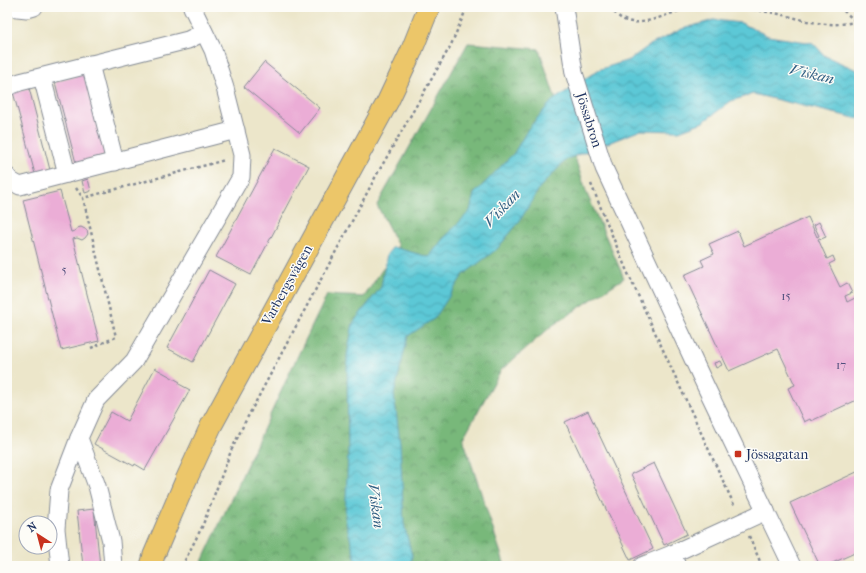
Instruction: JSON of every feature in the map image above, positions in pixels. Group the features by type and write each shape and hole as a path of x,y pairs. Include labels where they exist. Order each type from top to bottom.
{"main road":[{"name":"Varbergsvägen","path":"151,566 154,555 186,480 211,426 388,101 412,52 429,7"}],"street":[{"path":"8,7 27,9 34,7"},
{"path":"60,566 56,529 58,490 96,400 134,361 241,177 242,155 229,132 225,88 214,54 192,7"},
{"name":"Jössabron","path":"564,7 574,73 604,168 706,387 766,511"},
{"path":"7,87 42,76 188,40 204,32"},
{"path":"90,64 115,162"},
{"path":"42,76 67,174"},
{"path":"7,176 11,181 20,186 229,132"},
{"path":"80,438 97,486 111,541 113,566"},
{"path":"642,566 674,560 742,522 766,511 792,566"}],"path":[{"path":"182,566 202,527 231,451 244,424 365,196 451,45 467,7"},
{"path":"611,7 621,19 632,23 687,9 723,8 747,9 829,24 858,23"},
{"path":"839,7 858,23"},
{"path":"91,348 116,337 83,198 229,159 229,132"},
{"path":"589,178 626,269 762,566"}],"green space":[{"path":"468,43 539,49 587,194 624,278 553,325 501,370 463,438 505,566 200,566 327,295 364,297 398,246 377,205"}],"water":[{"name":"Viskan","path":"714,20 741,23 768,36 813,43 825,56 859,71 859,119 753,94 731,101 703,122 679,131 641,130 567,159 540,187 519,222 497,249 463,275 435,318 408,336 394,394 400,443 404,524 412,556 410,566 357,566 345,518 348,456 347,356 353,323 381,287 387,254 393,247 429,257 442,240 470,211 474,194 514,153 528,129 552,101 598,70 629,60 650,45 682,29"}],"building":[{"path":"264,62 320,108 300,133 244,87"},
{"path":"84,74 105,155 76,163 55,82"},
{"path":"29,88 50,170 35,174 13,92"},
{"path":"275,148 309,166 251,275 216,257"},
{"path":"88,179 91,191 85,193 82,181"},
{"path":"60,191 71,232 81,227 87,230 88,234 82,240 77,238 73,239 99,341 61,350 23,200"},
{"path":"808,217 817,237 819,236 814,225 819,222 826,237 818,239 827,259 833,256 835,261 829,264 840,287 847,283 852,293 845,296 847,302 859,296 859,399 811,421 810,419 804,422 788,388 795,385 778,349 729,371 684,275 704,266 701,260 714,254 709,244 738,231 744,246"},
{"path":"209,270 235,284 193,362 167,348"},
{"path":"720,361 722,365 716,368 714,363"},
{"path":"155,368 180,382 179,384 190,390 145,470 135,464 134,466 94,444 111,412 127,421"},
{"path":"588,411 653,549 630,560 565,422"},
{"path":"654,463 687,534 664,545 631,474"},
{"path":"859,471 859,551 826,566 820,566 790,503"},
{"path":"94,509 100,566 83,566 77,511"}],"place":[{"name":"Jössagatan","path":"738,454"}]}
